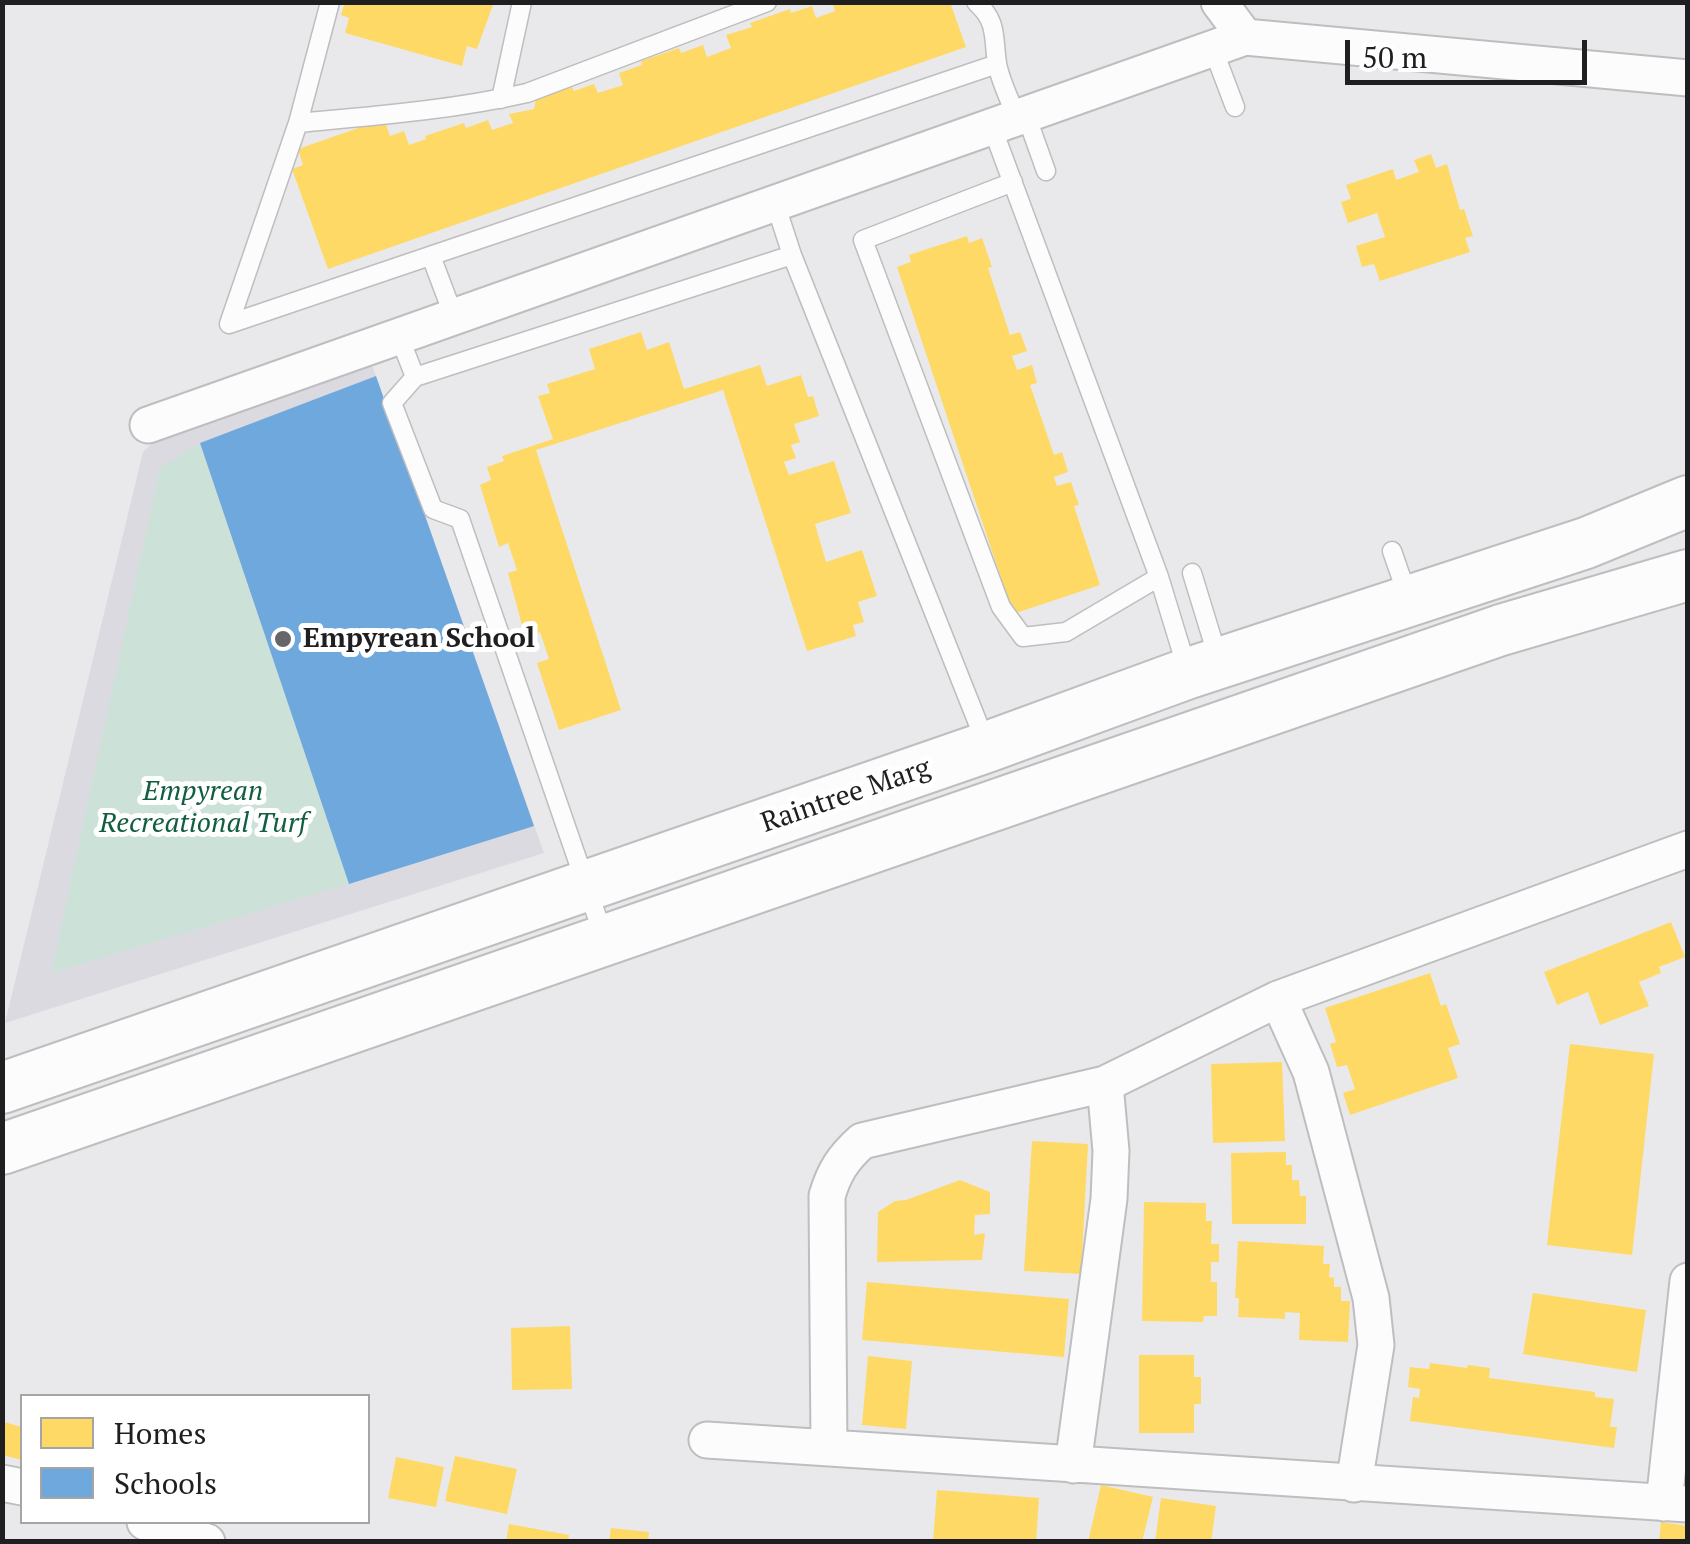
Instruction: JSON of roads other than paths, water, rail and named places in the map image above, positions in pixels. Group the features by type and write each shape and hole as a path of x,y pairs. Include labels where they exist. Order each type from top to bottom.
{"main road":[{"name":"Raintree Marg","path":"2,1088 1204,668 1586,543 1688,501"},
{"name":"Raintree Marg","path":"2,1149 1501,630 1688,574"}],"street":[{"path":"1219,2 1229,43"},
{"path":"148,425 1229,43 1688,78"},
{"path":"829,1448 827,1196 843,1159 862,1141 1105,1084 1278,999 1688,849"},
{"path":"1278,999 1311,1072 1371,1298 1376,1344 1354,1484"},
{"path":"1073,1465 1109,1199 1111,1151 1105,1084"},
{"path":"707,1440 1676,1504 1688,1281"},
{"path":"151,1524 207,1542"}],"lane":[{"path":"330,2 298,123 229,324 997,64"},
{"path":"500,99 522,2"},
{"path":"298,123 500,99 551,85 767,2"},
{"path":"976,2 988,13 996,38 997,64 1012,120 1013,182 1159,577 1204,668"},
{"path":"1229,43 1235,107"},
{"path":"1012,120 1046,170"},
{"path":"1013,182 862,240 1001,607 1023,637 1066,632 1159,577"},
{"path":"775,203 792,255 987,747"},
{"path":"606,940 460,519 433,510 392,403 415,377 792,255"},
{"path":"431,256 454,317"},
{"path":"399,336 415,377"},
{"path":"1392,552 1410,600"},
{"path":"1192,573 1204,668"}],"place":[{"name":"Empyrean School","path":"283,639"}],"park label":[{"name":"Empyrean Recreational Turf","path":"203,808"}]}
